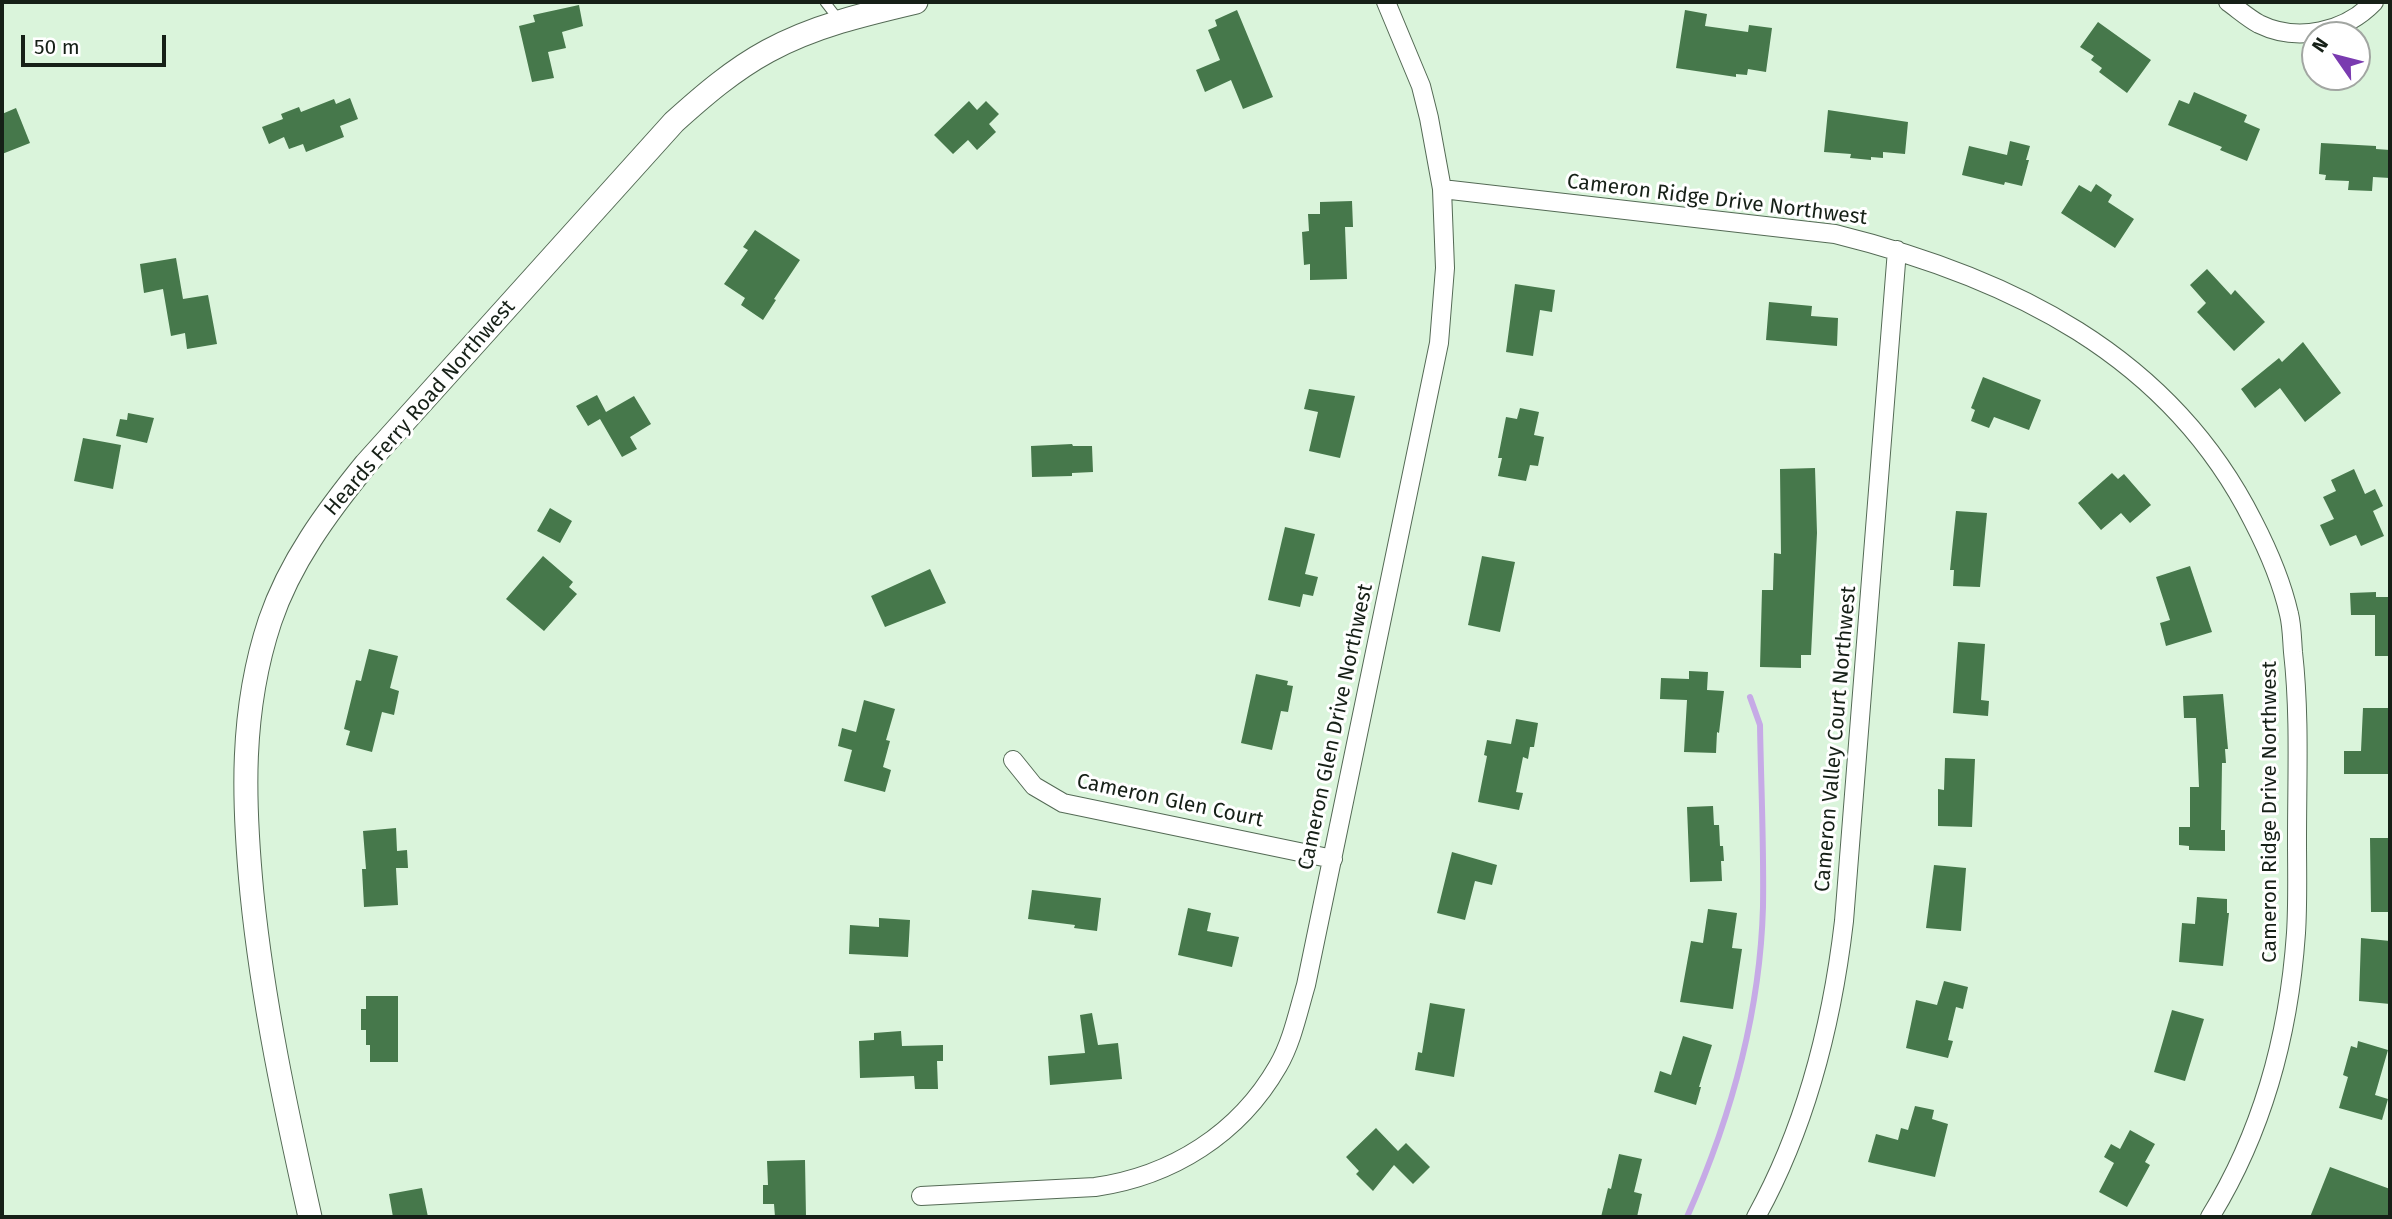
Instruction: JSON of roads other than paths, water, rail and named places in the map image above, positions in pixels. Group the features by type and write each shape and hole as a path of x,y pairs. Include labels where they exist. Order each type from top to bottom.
{"street":[{"name":"Heards Ferry Road Northwest","path":"310,1217 271,1033 258,952 245,804 245,754 253,684 269,623 281,594 310,538 327,512 366,464 674,122 743,66 778,46 840,22 916,2"},
{"name":"Cameron Glen Drive Northwest","path":"921,1196 1095,1187 1120,1183 1174,1165 1222,1134 1261,1092 1288,1044 1307,985 1439,343 1445,268 1442,189 1429,118 1420,86 1386,2"},
{"path":"2228,2 2259,23 2285,32 2313,33 2341,26 2374,2"},
{"name":"Cameron Ridge Drive Northwest","path":"1442,189 1835,234 1897,250 1969,275 2040,308 2109,351 2158,391 2202,438 2238,490 2267,547 2289,615 2297,689 2296,931 2288,1012 2272,1081 2247,1148 2210,1217"},
{"name":"Cameron Valley Court Northwest","path":"1756,1217 1770,1192 1804,1111 1824,1043 1838,974 1897,250"},
{"name":"Cameron Glen Court","path":"1013,760 1034,786 1063,803 1332,859"}],"lane":[{"path":"825,2 840,22"}],"waterway":[{"path":"1687,1217 1717,1143 1740,1066 1761,947 1763,838 1760,725 1750,697"}]}
